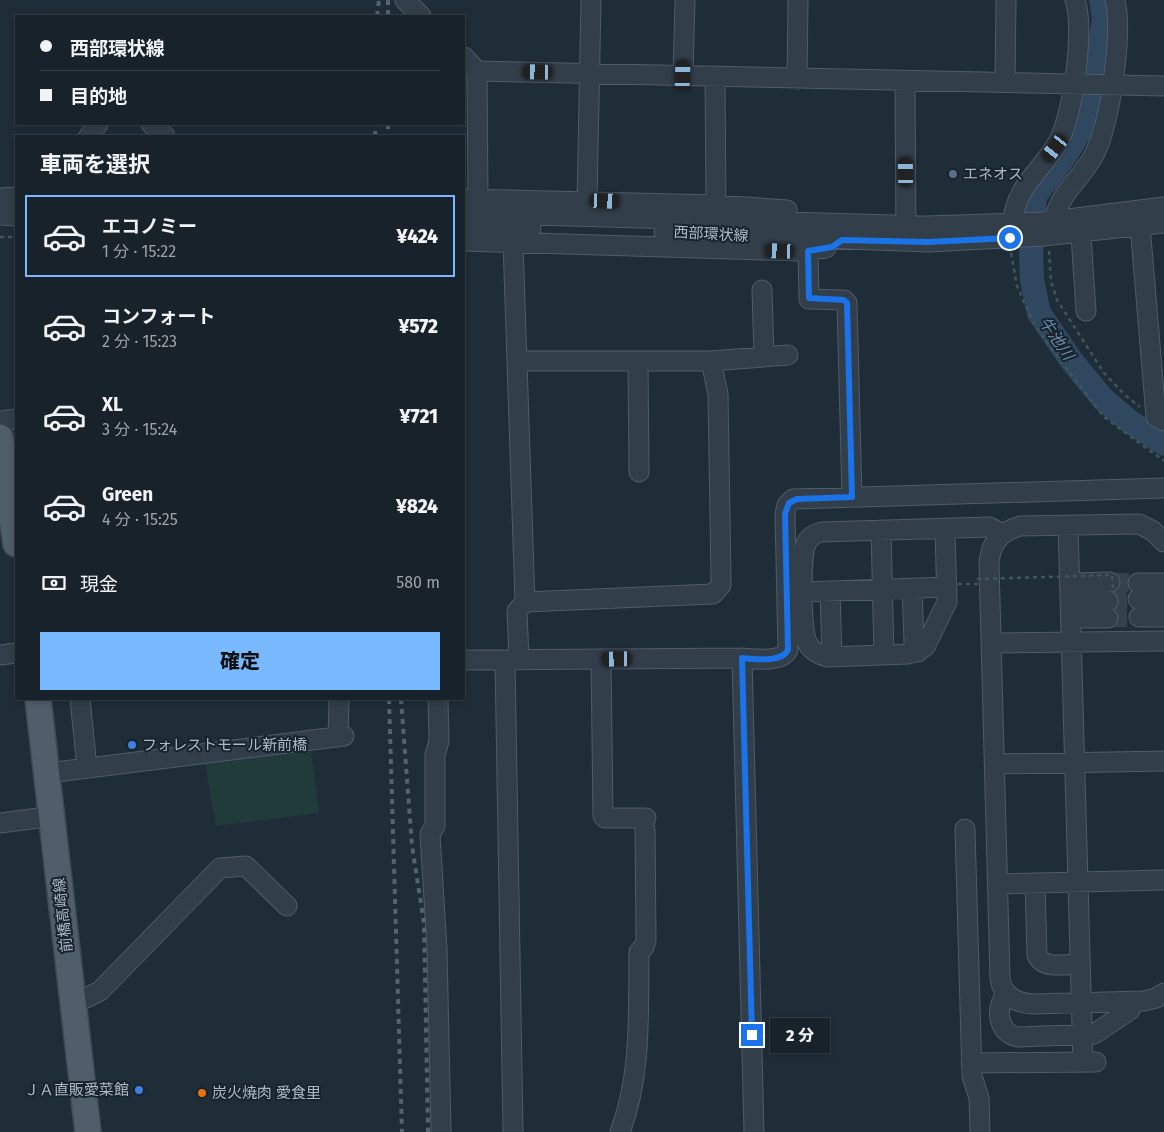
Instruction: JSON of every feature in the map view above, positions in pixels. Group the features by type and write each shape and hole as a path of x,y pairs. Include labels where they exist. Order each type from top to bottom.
{"main road":[{"path":"0,436 15,528"},
{"name":"前橋高崎線","path":"38,700 88,1132"}],"street":[{"path":"405,0 420,15"},
{"path":"587,201 591,0"},
{"path":"683,75 685,0"},
{"path":"797,78 798,0"},
{"path":"1005,82 1006,0"},
{"path":"1012,231 1016,202 1022,190 1055,148 1065,129 1070,111 1075,84 1078,22 1075,0"},
{"path":"1115,0 1118,23 1106,123 1099,145 1086,169 1058,204 1048,228 1140,217 1164,207"},
{"path":"465,59 477,71 1164,86"},
{"path":"477,71 471,199 716,205 786,210 794,212 807,222"},
{"path":"716,76 716,205"},
{"path":"905,81 906,234"},
{"path":"152,125 164,135"},
{"path":"0,198 15,197"},
{"path":"465,212 619,224"},
{"path":"0,215 15,216"},
{"path":"1140,217 1164,223"},
{"path":"1140,217 1160,419"},
{"name":"西部環状線","path":"619,224 807,222 906,234"},
{"path":"465,226 619,224"},
{"name":"西部環状線","path":"619,224 842,240 906,234 1048,228"},
{"path":"1080,225 1086,311"},
{"path":"465,241 808,251 832,247 842,240"},
{"path":"513,1132 512,660 517,611 525,602 514,242"},
{"path":"808,251 809,298 844,300 847,303 852,497"},
{"path":"762,290 764,356"},
{"path":"518,361 710,361 788,355"},
{"path":"525,602 713,594 717,590 721,578 718,394 710,361"},
{"path":"638,362 640,472"},
{"path":"0,436 15,420"},
{"path":"465,660 778,658 785,655 788,650 785,514 789,503 797,499 1164,488"},
{"path":"1164,542 1153,530 1139,524 1020,526 1009,529 1000,536 990,555 1000,978 1003,989 1007,994 1022,1003 1151,1000 1164,993"},
{"path":"971,1063 1089,1062 1082,1035 1068,525"},
{"path":"945,528 953,586 944,611 928,644 918,652 832,656 818,654 806,641 804,636 803,553 811,537 821,532 945,528 989,527 1000,536"},
{"path":"881,530 884,655"},
{"path":"1138,600 1164,583"},
{"path":"803,592 953,586"},
{"path":"912,588 914,642 918,652"},
{"path":"830,591 832,656"},
{"path":"1071,601 1110,598"},
{"path":"1071,601 1110,598"},
{"path":"1138,600 1164,599"},
{"path":"1138,600 1164,617"},
{"path":"992,643 1164,641"},
{"path":"0,655 15,653"},
{"path":"742,658 754,1132"},
{"path":"601,659 603,816 605,818 645,824 646,940 644,947 639,952 638,1049 632,1094 620,1132"},
{"path":"80,700 87,768"},
{"path":"48,773 341,736 340,700"},
{"path":"438,700 438,741 435,755 435,826 430,834 437,949 441,1132"},
{"path":"995,764 1164,761"},
{"path":"0,823 53,816"},
{"path":"964,829 971,1063 972,1080 979,1098 980,1132"},
{"path":"73,999 86,998 100,992 220,868 246,866 287,906"},
{"path":"998,884 1164,880"},
{"path":"1035,883 1037,955 1039,960 1047,965 1080,964"},
{"path":"1007,994 1001,1002 1000,1012 1003,1028 1008,1034 1018,1036 1094,1034 1130,1010 1133,1001"}],"path":[{"path":"1048,228 1051,281 1056,300 1113,384 1131,400 1160,419"},
{"path":"1012,231 1017,286 1033,322 1104,417 1164,460"},
{"path":"0,237 15,237"},
{"path":"953,586 978,584 978,579 1112,575 1110,598"}],"green space":[{"path":"311,750 319,813 216,826 205,764"}],"waterway":[{"name":"牛池川","path":"1101,0 1104,18 1098,60 1085,123 1067,153 1035,196 1031,255 1032,280 1039,313 1071,360 1103,399 1129,421 1164,444"}],"tunnel":[{"path":"1110,582 1138,583"},
{"path":"1108,601 1138,599"},
{"path":"1108,618 1139,617"}],"railway":[{"path":"377,15 379,0"},
{"path":"388,0 388,15"},
{"path":"375,135 376,125"},
{"path":"388,125 388,135"},
{"path":"389,700 402,1132"},
{"path":"401,700 412,846 424,923 428,1132"}],"place":[{"name":"エネオス","path":"953,174"},
{"name":"フォレストモール新前橋","path":"132,745"},
{"name":"ＪＡ直販愛菜館","path":"139,1090"},
{"name":"炭火焼肉 愛食里","path":"202,1093"}],"route":[{"path":"752,1035 742,658 778,658 785,655 788,650 785,514 789,503 793,499 852,497 847,303 844,300 809,298 808,251 832,247 842,240 928,242 1010,238"}]}
